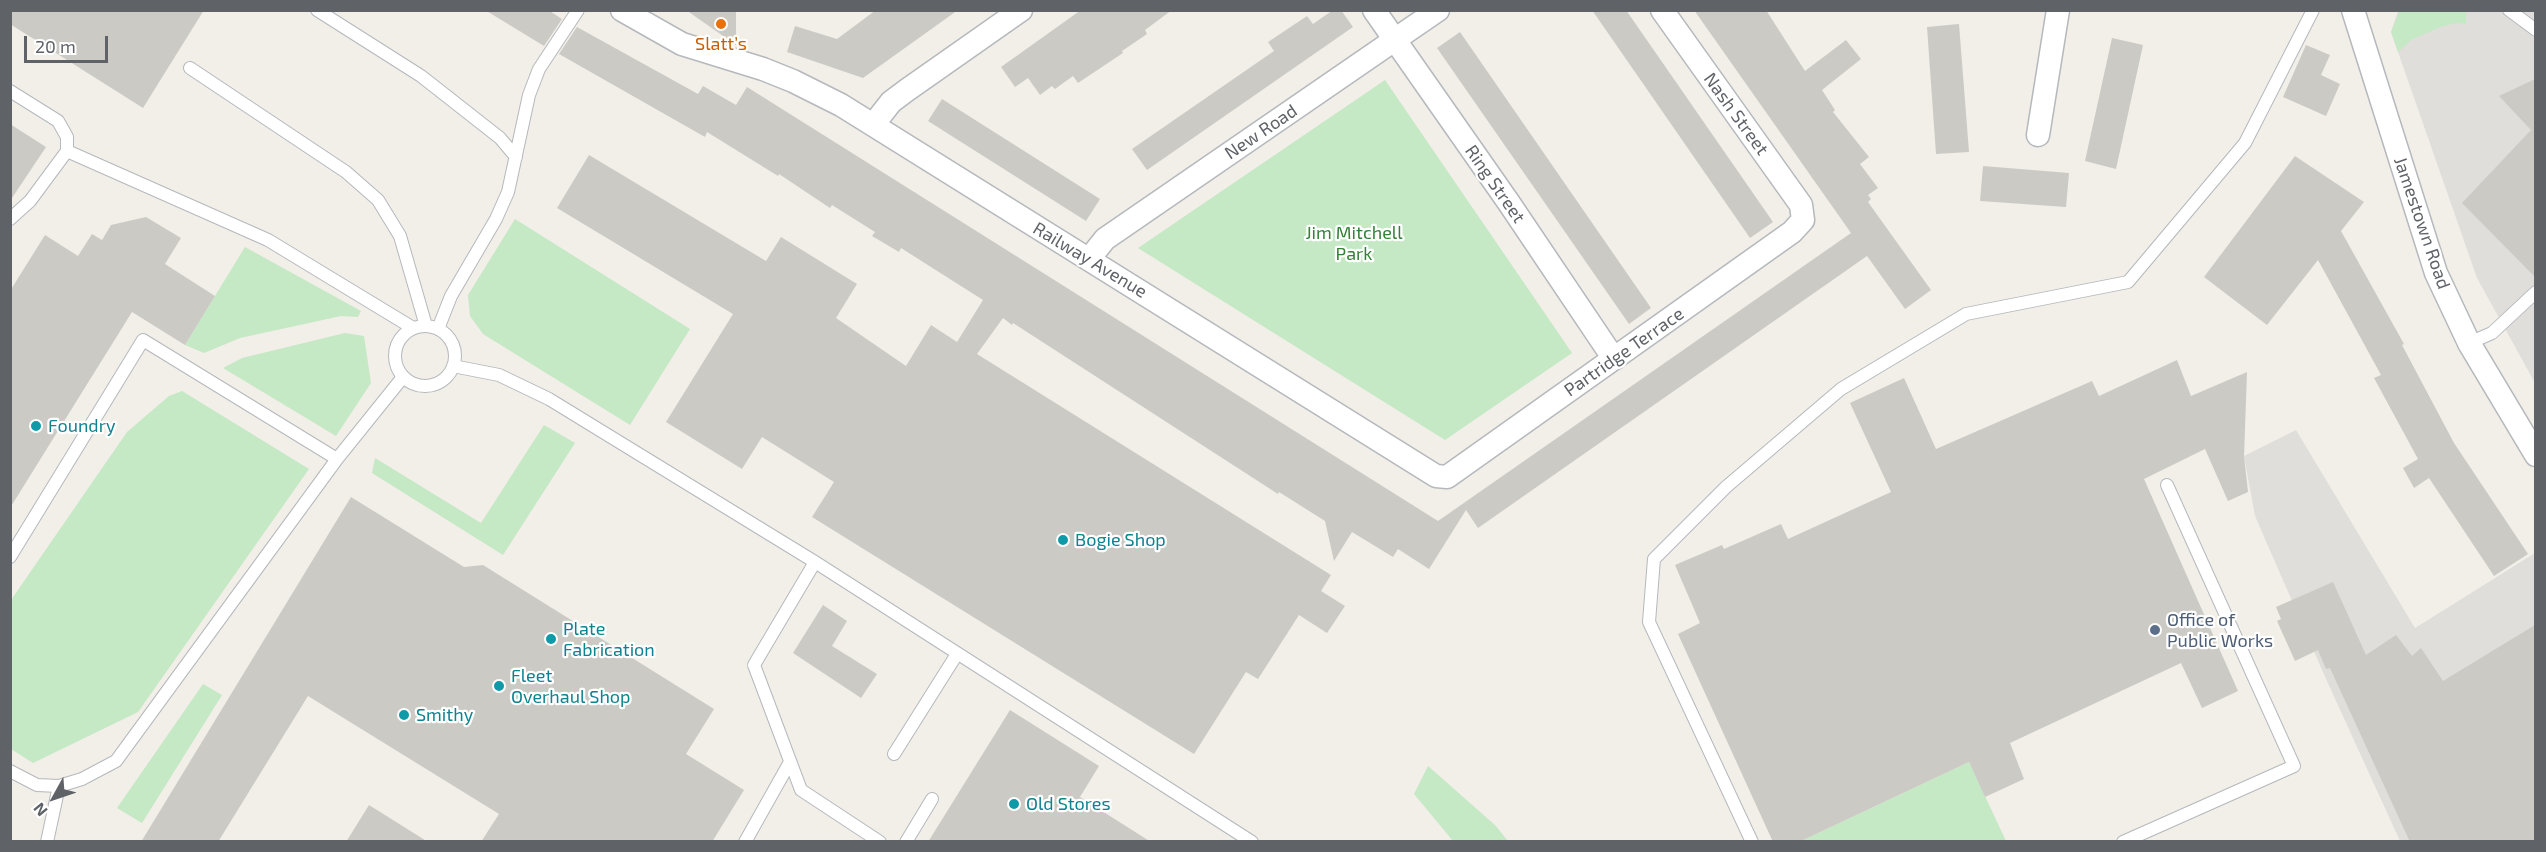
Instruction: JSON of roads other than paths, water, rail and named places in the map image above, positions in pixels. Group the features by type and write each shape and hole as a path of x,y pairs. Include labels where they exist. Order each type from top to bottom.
{"street":[{"name":"Railway Avenue","path":"622,10 682,44 763,69 793,81 873,125 980,194 1089,259 1436,476 1442,477"},
{"path":"873,125 891,102 1022,10"},
{"name":"Ring Street","path":"1374,10 1614,358"},
{"name":"New Road","path":"1089,259 1105,239 1395,42 1438,10"},
{"name":"Nash Street","path":"1662,10 1801,205 1803,220"},
{"path":"2038,135 2058,10"},
{"name":"Jamestown Road","path":"2353,10 2436,273 2469,343 2535,455"},
{"name":"Partridge Terrace","path":"1442,477 1447,477 1456,471 1792,231 1803,220"}],"lane":[{"path":"317,10 421,76 500,138 516,157"},
{"path":"432,328 504,201 529,95 539,69 578,10"},
{"path":"1752,842 1649,622 1654,560 1726,487 1841,389 1966,314 2128,282 2245,143 2313,10"},
{"path":"2509,10 2535,30"},
{"path":"190,68 346,172 378,200 399,236 432,328"},
{"path":"10,91 58,121 67,137 67,151 30,201 10,219"},
{"path":"67,151 268,240 413,328 432,328 450,340 455,357 453,366 441,382 432,386 411,384 403,377 395,360 395,350 405,333 413,328"},
{"path":"2469,343 2492,333 2535,292"},
{"path":"10,557 143,340 336,459"},
{"path":"453,366 499,375 549,399 815,562 1252,842"},
{"path":"10,771 37,785 59,786 82,779 116,760 336,459 403,377"},
{"path":"2123,842 2294,766 2167,485"},
{"path":"815,562 754,665 801,790 880,842"},
{"path":"894,754 957,654"},
{"path":"745,842 790,762"},
{"path":"47,842 59,786"},
{"path":"906,842 932,799"}],"place":[{"name":"Slatt’s","path":"721,24"},
{"name":"Foundry","path":"36,426"},
{"name":"Bogie Shop","path":"1063,540"},
{"name":"Office of Public Works","path":"2155,630"},
{"name":"Plate Fabrication","path":"551,639"},
{"name":"Fleet Overhaul Shop","path":"499,686"},
{"name":"Smithy","path":"404,715"},
{"name":"Old Stores","path":"1014,804"}],"park label":[{"name":"Jim Mitchell Park","path":"1354,243"}]}
